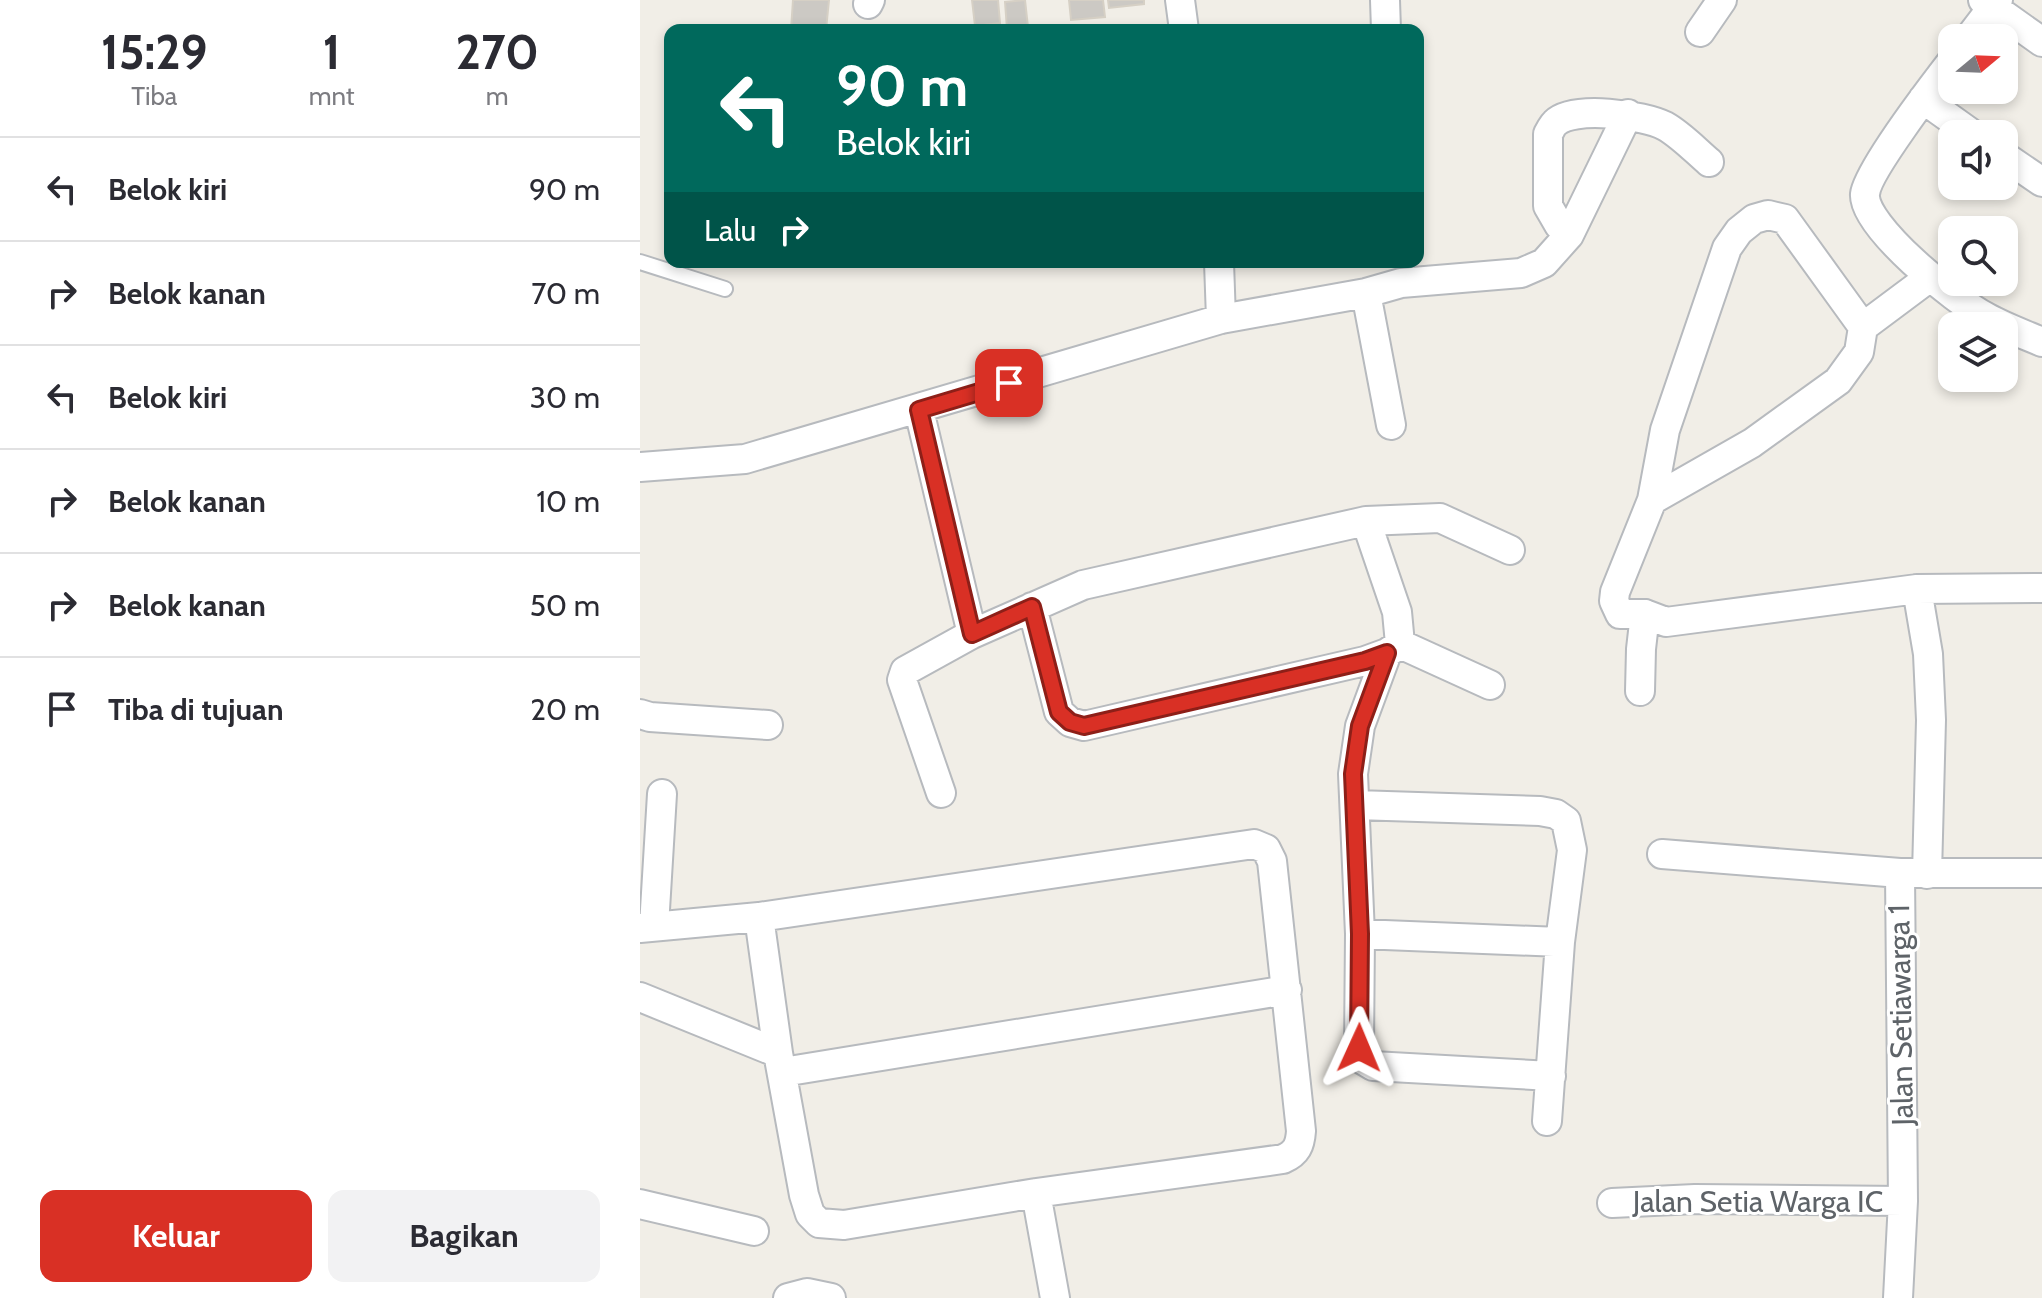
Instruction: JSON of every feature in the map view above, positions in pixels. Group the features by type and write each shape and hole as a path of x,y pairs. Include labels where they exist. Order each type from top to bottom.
{"street":[{"path":"1180,0 1183,24"},
{"path":"1385,0 1386,24"},
{"path":"1700,32 1722,0"},
{"path":"1978,24 1991,2 2042,42"},
{"path":"1938,79 1872,176 1864,197 1874,221 1930,277 1984,316 2042,342"},
{"path":"1923,99 1952,120"},
{"path":"640,467 745,459 1221,319 1366,293 1400,272 1521,273 1544,263 1569,235 1628,114"},
{"path":"1569,235 1548,206 1548,134 1554,123 1565,117 1628,114 1651,119 1669,128 1709,162"},
{"path":"2018,166 2042,182"},
{"path":"1863,327 1785,219 1768,215 1754,219 1739,231 1727,248 1665,430 1652,500 1617,582 1614,601 1620,614 1645,614 1666,622 1917,589 2042,588"},
{"path":"1219,268 1221,319"},
{"path":"1652,500 1752,443 1838,381 1859,352 1863,327 1930,277"},
{"path":"1366,293 1391,425"},
{"path":"919,410 972,634"},
{"path":"941,793 902,680 905,671 972,634 1083,585 1366,521 1440,518 1510,550"},
{"path":"1366,521 1397,612 1393,649 1360,726 1353,774 1360,934 1359,1048 1363,1060 1373,1066 1551,1076"},
{"path":"1662,854 1914,874 1931,720 1928,654 1917,589"},
{"path":"1032,607 1059,712 1070,722 1084,726 1365,661 1393,649 1490,685"},
{"path":"1640,691 1645,614"},
{"path":"640,714 768,725"},
{"path":"662,794 647,927 759,917 1254,844 1266,849 1272,861 1287,990 1300,1145 1292,1155 1283,1159 1036,1193 844,1225 819,1223 810,1214 804,1195 759,917"},
{"path":"1356,805 1540,811 1556,814 1566,821 1572,850 1560,942 1547,1121"},
{"name":"Jalan Setiawarga 1","path":"1898,1298 1914,874 2042,873"},
{"path":"1360,934 1560,942"},
{"path":"640,997 781,1062 1287,990"},
{"path":"1036,1193 1055,1298"},
{"name":"Jalan Setia Warga IC","path":"1612,1203 1695,1199 1903,1201"},
{"path":"640,1204 754,1231"},
{"path":"788,1298 807,1293 831,1298"}],"lane":[{"path":"640,262 725,289"}],"building":[{"path":"793,0 829,0 827,24 791,24"},
{"path":"972,0 998,0 1000,23 975,24"},
{"path":"1025,0 1028,24 1007,24 1005,2"},
{"path":"1069,0 1103,0 1105,17 1071,20"},
{"path":"1108,0 1144,0 1144,4 1109,8"}],"route":[{"path":"1009,383 919,410 972,634 1032,607 1059,712 1070,722 1084,726 1365,661 1387,653 1360,726 1353,774 1360,934 1359,1048"}]}
